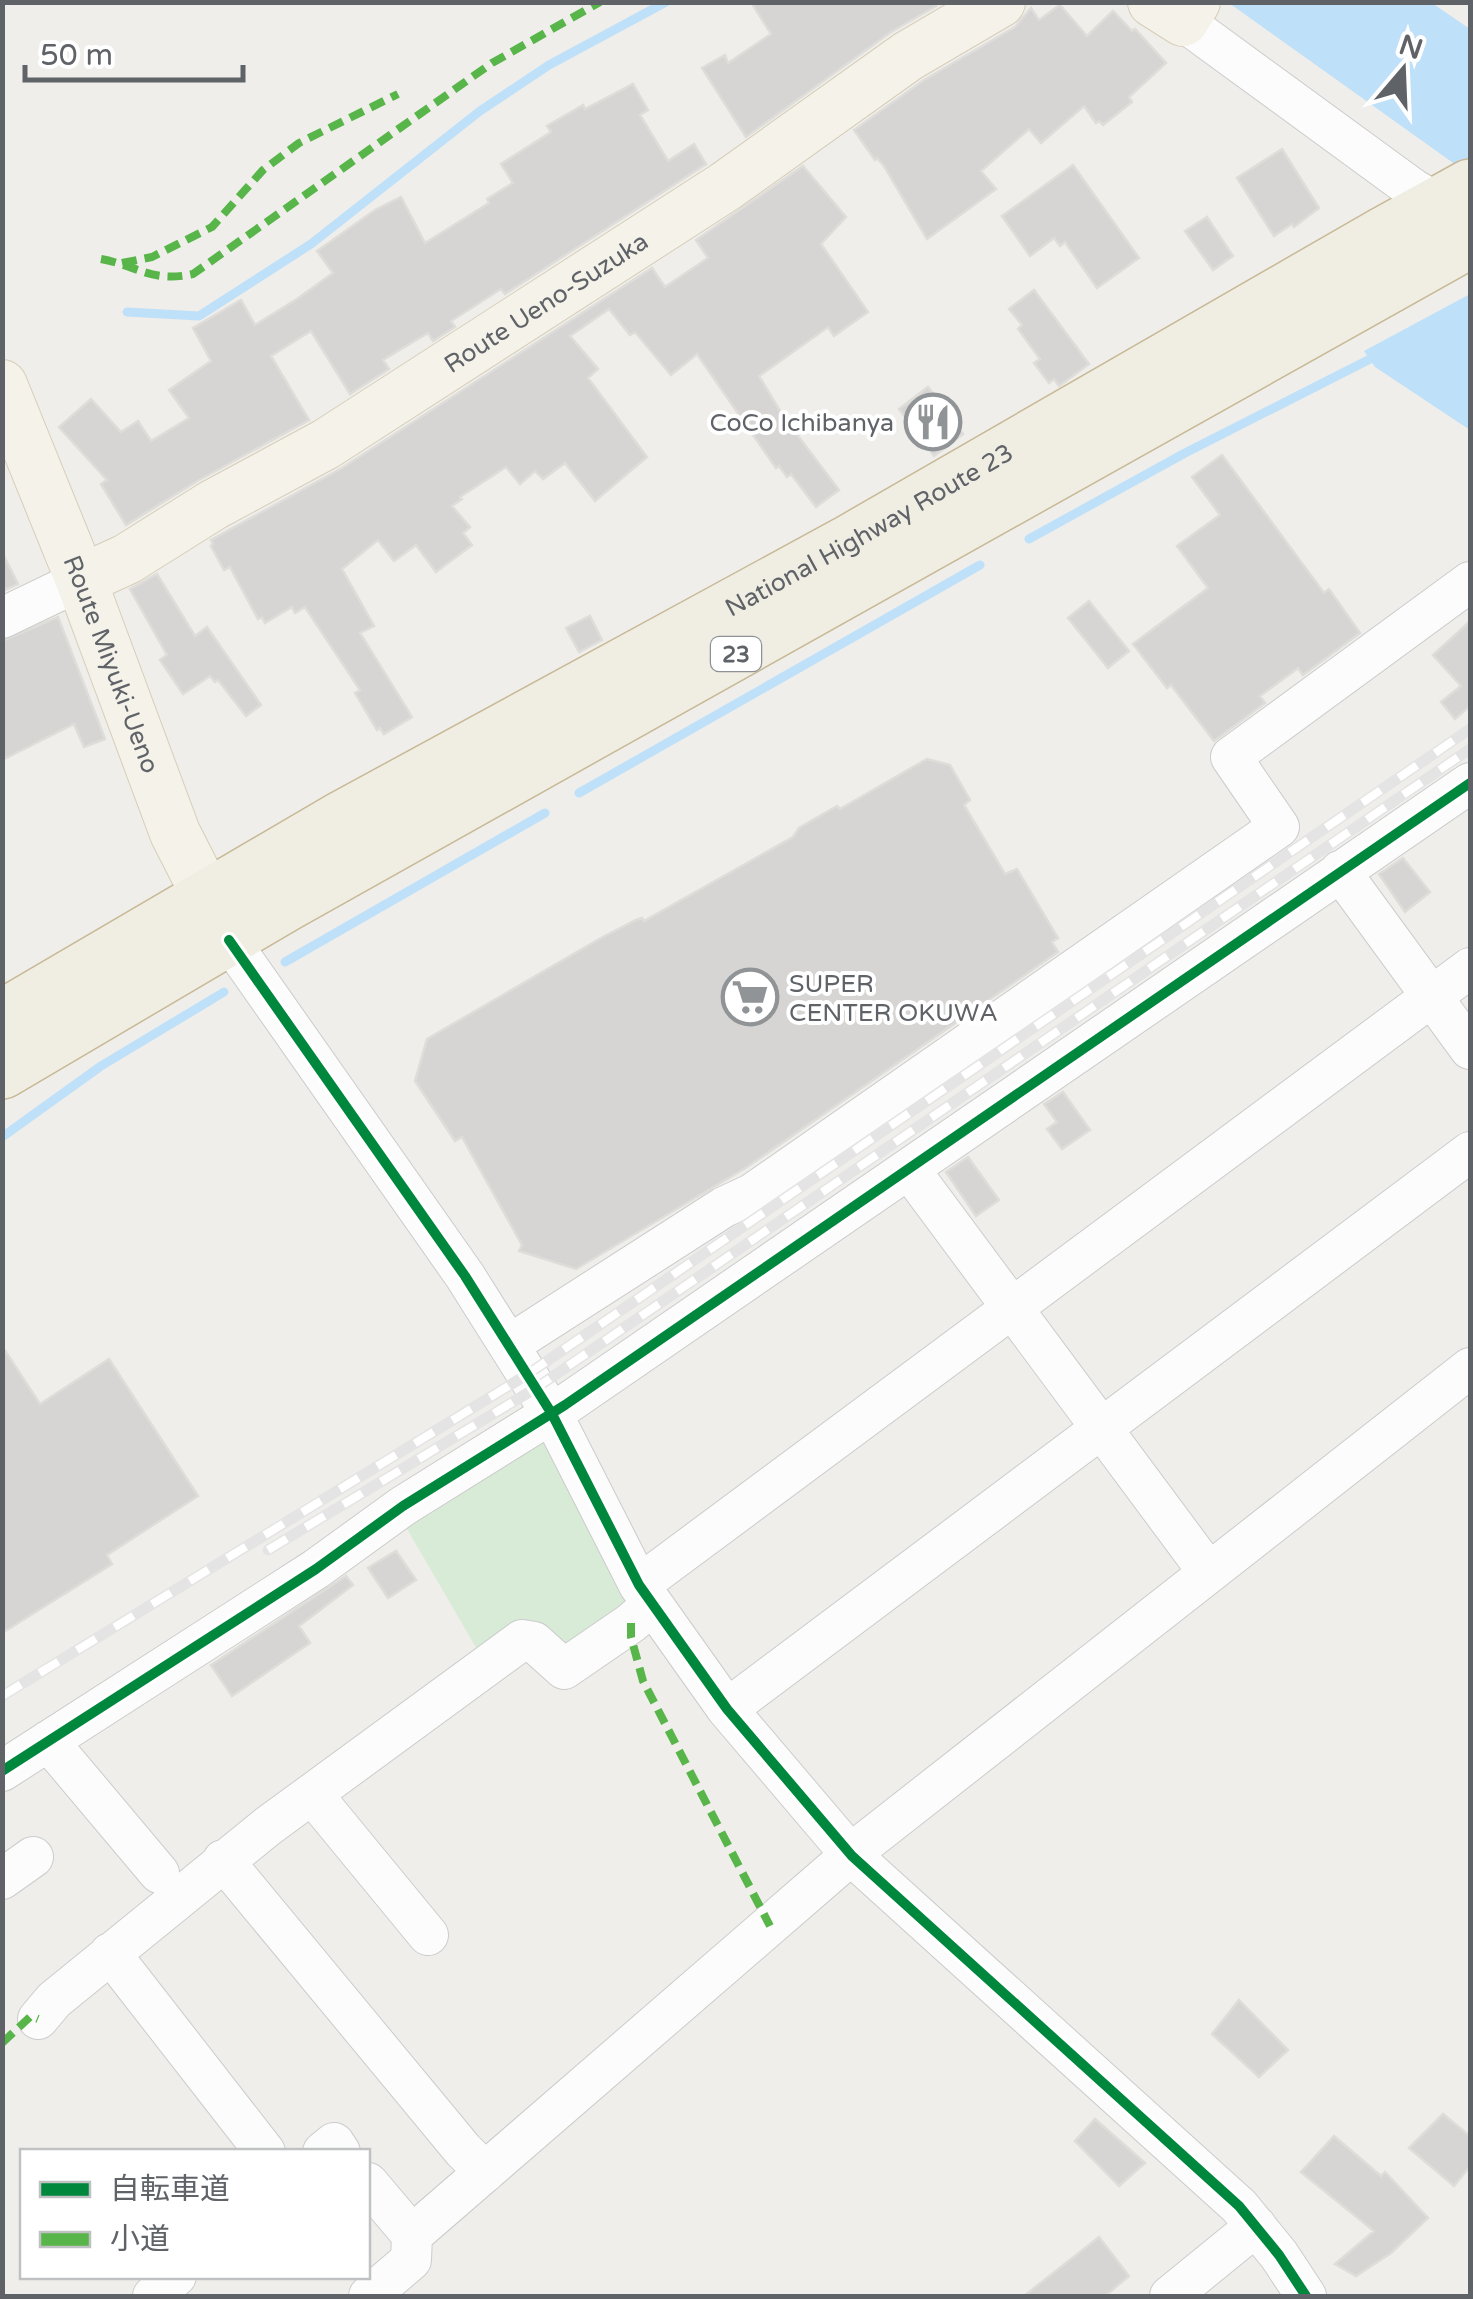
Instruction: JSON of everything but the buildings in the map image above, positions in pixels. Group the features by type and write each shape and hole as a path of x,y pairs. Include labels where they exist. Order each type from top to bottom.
{"highway":[{"name":"National Highway Route 23","path":"2,1018 218,920 287,904 1461,210"},
{"name":"National Highway Route 23","path":"2,1071 218,920"}],"main road":[{"name":"Route Ueno-Suzuka","path":"81,580 127,559 214,505 326,444 726,186 908,56 1000,2"},
{"name":"Route Miyuki-Ueno","path":"2,384 81,580 175,833 218,920"}],"street":[{"path":"1177,9 1378,164 1461,210"},
{"path":"2,618 81,580"},
{"path":"510,1345 724,1207 752,1194 1279,827 1231,758 1470,582"},
{"path":"2,1771 316,1569 403,1506 552,1414 1470,783"},
{"path":"1340,871 1470,1049"},
{"path":"218,920 510,1345 552,1414 646,1595 727,1709 852,1856 1239,2206 1306,2296"},
{"path":"38,2019 54,2000 223,1860 522,1640 534,1642 564,1669 631,1624 646,1595 1012,1310 1470,968"},
{"path":"727,1709 1470,1152"},
{"path":"910,1169 1209,1573"},
{"path":"412,2234 852,1856 1209,1573 1464,1382"},
{"path":"48,1741 158,1873"},
{"path":"312,1794 428,1935"},
{"path":"223,1860 485,2172"},
{"path":"110,1953 263,2149"},
{"path":"369,2296 411,2260 412,2234 370,2185"},
{"path":"1170,2296 1256,2226"},
{"path":"153,2296 173,2279"}],"green space":[{"path":"534,1438 545,1442 630,1604 569,1656 478,1651 403,1522"}],"water":[{"path":"1229,3 1432,3 1470,29 1470,175"},
{"path":"1470,294 1470,430 1375,367 1364,351"}],"waterway":[{"path":"127,312 199,316 311,244 480,111 549,65 666,2"},
{"path":"1029,539 1185,453 1376,356"},
{"path":"579,793 980,565"},
{"path":"285,962 545,813"},
{"path":"2,1137 101,1066 224,992"}],"railway":[{"path":"2,1696 528,1374 1470,729"},
{"path":"268,1550 536,1388 1470,749"}],"marked path":[{"path":"101,259 156,275 193,274 492,63 600,2"},
{"path":"122,263 152,257 212,227 263,170 299,143 398,94"},
{"path":"631,1623 643,1681 770,1926"},
{"path":"2,2043 31,2016 38,2019"}],"cycle path":[{"path":"2,1771 316,1569 403,1506 565,1405 1470,783"},
{"path":"229,940 465,1276 552,1414 639,1585 727,1709 852,1856 1239,2206 1306,2296"}],"place":[{"name":"CoCo Ichibanya","path":"933,422"},
{"name":"SUPER CENTER OKUWA","path":"750,997"}]}
